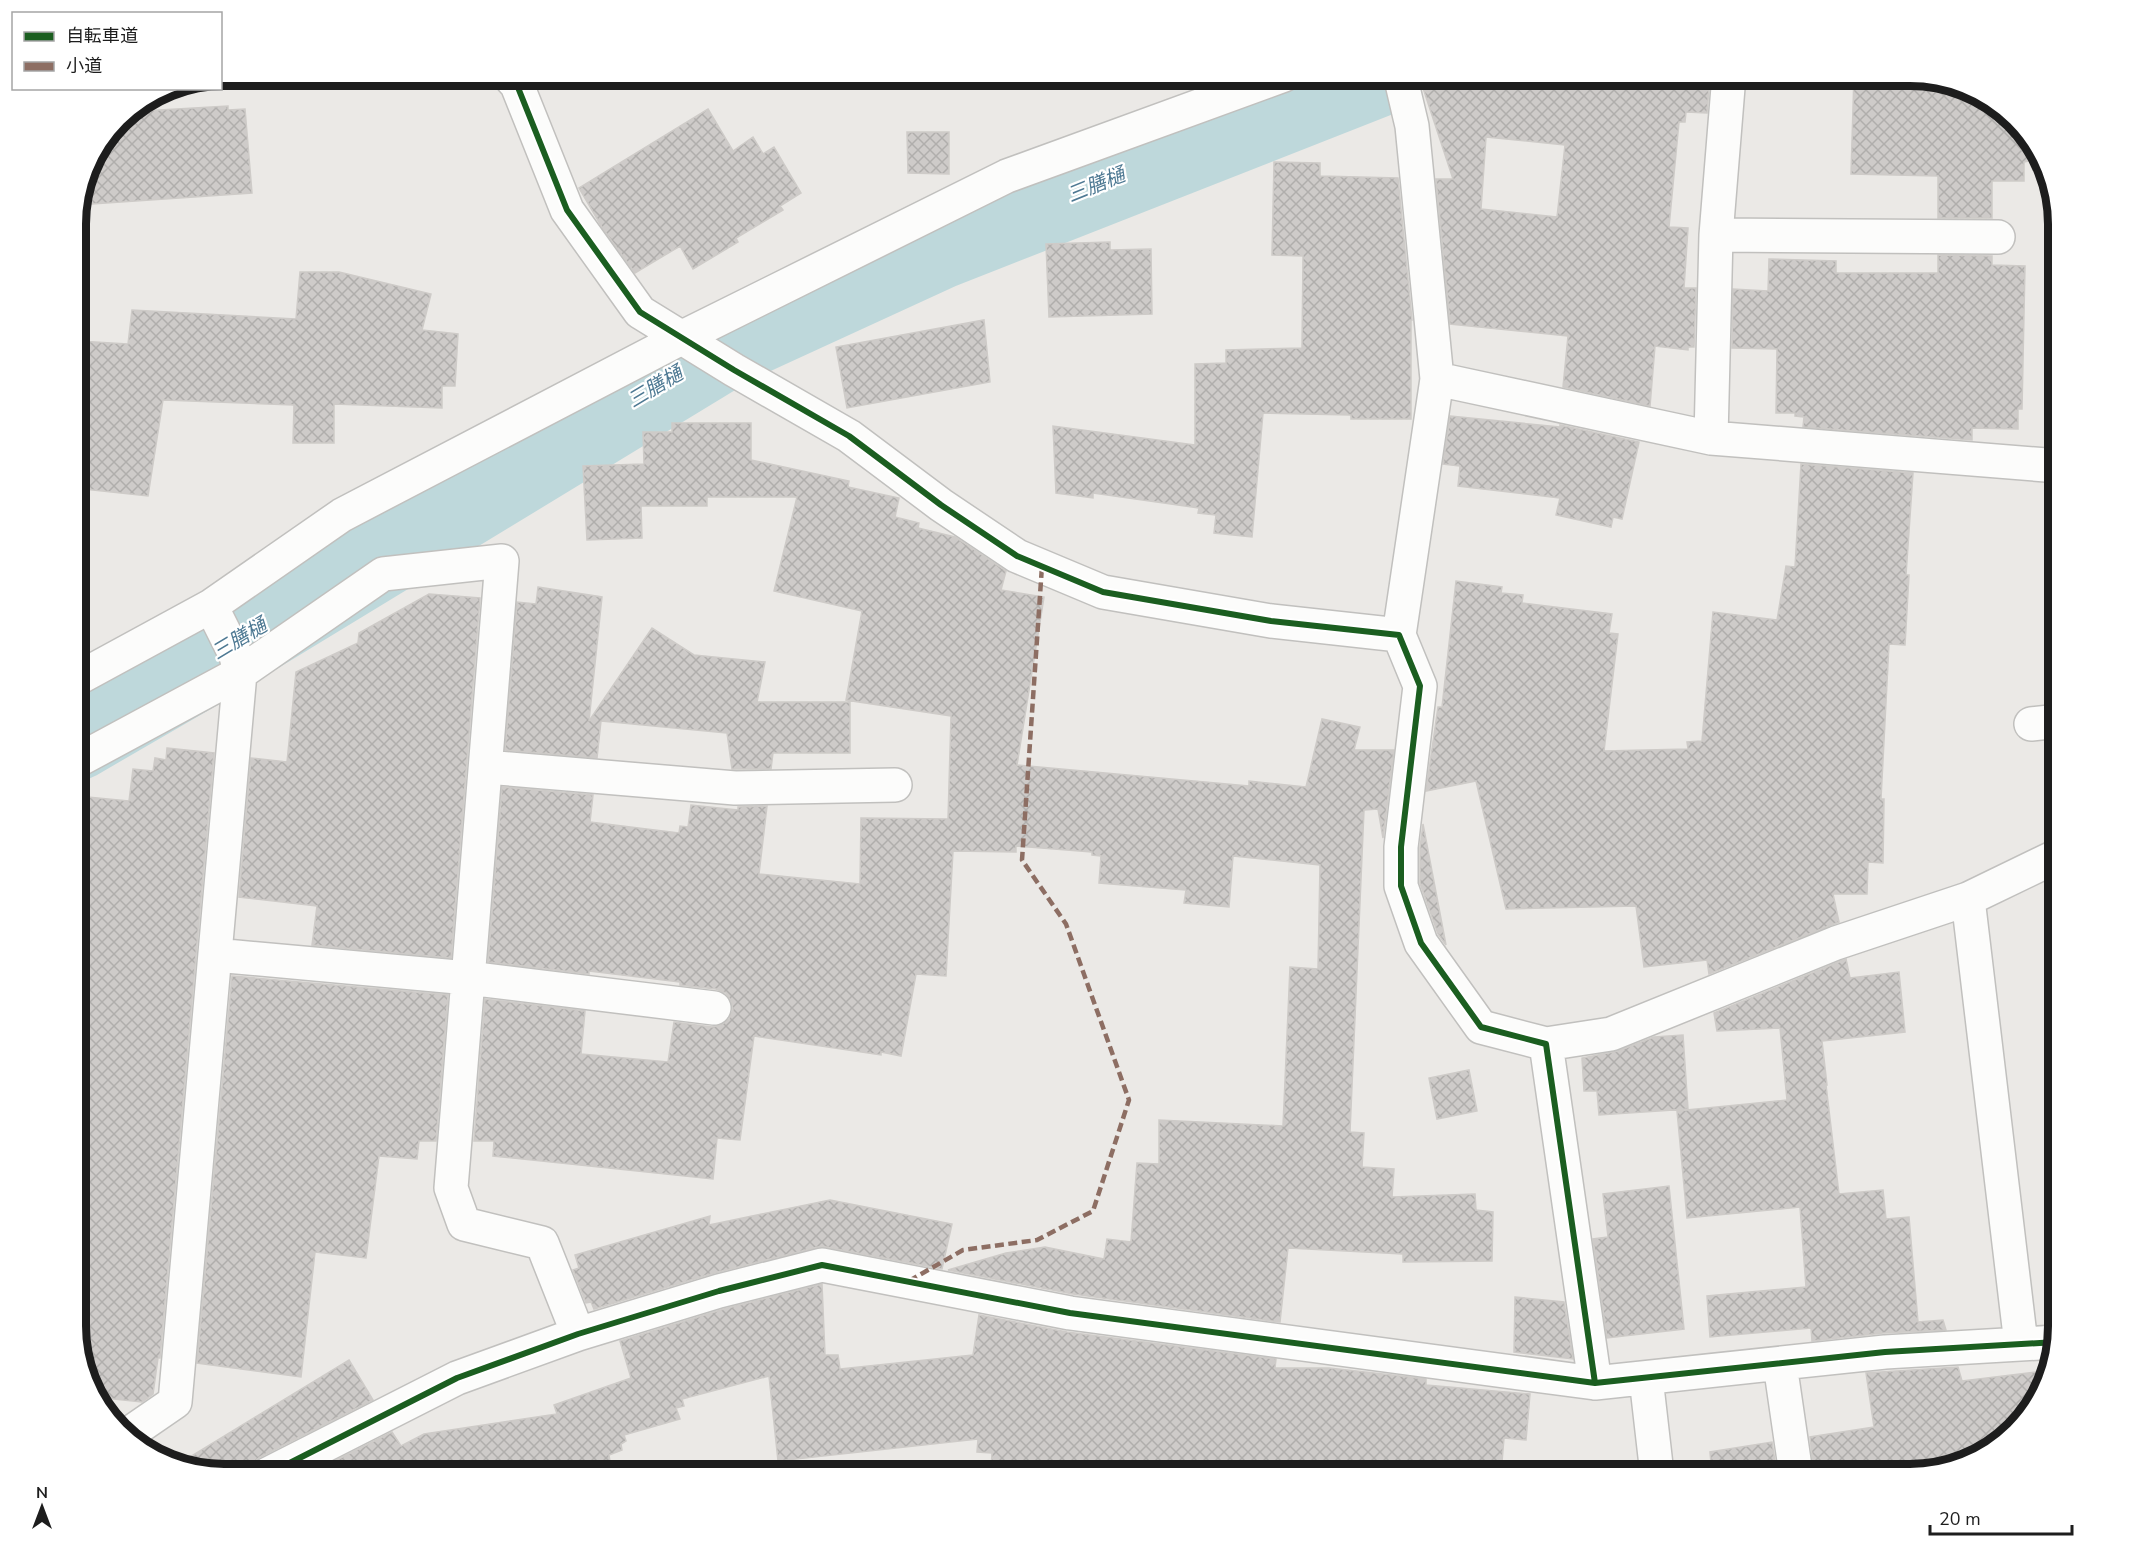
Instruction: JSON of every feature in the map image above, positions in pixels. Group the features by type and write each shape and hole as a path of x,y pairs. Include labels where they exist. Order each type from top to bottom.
{"street":[{"path":"517,86 567,210 640,312 849,436 941,505 1017,556 1103,592 1271,621 1399,635"},
{"path":"86,675 215,614 342,515 1007,176 1254,86"},
{"path":"1403,86 1412,126 1437,379 1399,635 1420,686 1401,847 1401,886 1421,944 1481,1027 1546,1044 1611,1034 1836,944 1968,899 2049,860"},
{"path":"1711,438 1716,235 1728,86"},
{"path":"1716,235 1998,237"},
{"path":"1437,379 1711,438 2049,465"},
{"path":"86,755 238,665 383,574 502,561 451,1188 464,1224 542,1243 578,1334"},
{"path":"134,1430 176,1402 238,665 215,614"},
{"path":"486,767 735,788 895,785"},
{"path":"1968,899 2020,1344"},
{"path":"215,955 468,978 714,1008"},
{"path":"1546,1044 1595,1383"},
{"path":"288,1464 457,1378 578,1334 719,1291 822,1265 1070,1313 1595,1383 1885,1352 2047,1342"},
{"path":"1780,1364 1795,1464"},
{"path":"1646,1378 1656,1464"}],"building":[{"path":"1422,86 1709,86 1707,113 1686,112 1685,122 1679,122 1669,227 1688,228 1684,288 1696,288 1694,347 1688,347 1688,350 1655,346 1650,406 1563,387 1568,336 1450,324 1436,179 1453,179","holes":["1486,137 1565,145 1557,217 1481,209"]},
{"path":"1854,86 1938,88 1972,100 1995,114 2008,126 2020,139 2033,160 2024,162 2024,181 1992,181 1992,218 1938,218 1938,176 1851,174"},
{"path":"228,106 228,110 245,109 252,193 87,204 96,171 109,147 126,126 144,111"},
{"path":"708,109 733,151 753,137 763,154 774,147 801,193 780,206 783,210 736,238 738,242 693,269 680,246 635,273 603,229 579,188"},
{"path":"907,132 949,132 949,174 908,173"},
{"path":"1274,162 1320,163 1320,176 1398,178 1412,320 1411,419 1351,419 1351,415 1263,413 1252,537 1214,533 1216,515 1198,513 1199,508 1093,493 1093,498 1056,493 1053,426 1195,445 1195,364 1226,363 1226,350 1302,348 1303,256 1272,255"},
{"path":"1110,242 1110,250 1151,249 1152,314 1049,317 1046,244"},
{"path":"1938,255 1992,256 1992,265 2025,266 2022,409 2018,409 2018,429 1972,428 1972,440 1803,427 1804,417 1795,416 1795,413 1776,413 1777,349 1732,348 1733,289 1768,291 1769,259 1836,261 1836,273 1938,273"},
{"path":"300,272 339,272 431,294 422,330 458,334 455,386 442,386 442,408 334,404 334,443 293,443 294,405 163,400 148,496 86,489 86,341 128,344 132,310 296,319"},
{"path":"984,320 990,382 847,408 836,347"},
{"path":"1450,416 1560,427 1560,425 1639,442 1622,519 1613,517 1611,527 1556,515 1560,498 1458,486 1460,466 1443,464"},
{"path":"672,423 751,423 751,460 849,481 848,487 899,498 895,517 919,523 918,528 955,537 1006,571 1001,590 1044,597 1017,765 1249,786 1249,781 1306,787 1322,719 1360,727 1354,750 1394,750 1383,838 1378,809 1364,810 1350,1132 1364,1133 1362,1167 1394,1169 1392,1197 1475,1194 1476,1210 1493,1212 1492,1261 1403,1262 1403,1254 1288,1248 1280,1322 1073,1294 948,1270 1006,1253 1045,1247 1104,1259 1107,1239 1131,1242 1137,1163 1159,1164 1159,1120 1283,1126 1290,967 1318,969 1320,865 1233,856 1229,907 1184,903 1186,890 1099,883 1101,856 1092,855 1092,852 1016,846 1016,852 953,851 946,976 916,974 901,1056 754,1036 740,1140 717,1138 713,1179 493,1156 494,1141 474,1141 485,999 585,1011 581,1054 668,1062 674,1022 712,1027 721,1025 729,1019 733,1010 726,993 716,989 680,985 680,982 589,971 589,974 488,962 502,787 593,795 590,822 679,833 680,826 688,827 691,805 738,810 738,807 767,806 759,874 860,884 861,818 948,819 951,716 846,700 862,611 774,591 797,497 707,497 707,506 641,506 642,538 587,540 583,466 644,464 643,432 672,432"},
{"path":"1801,464 1913,473 1906,575 1909,575 1905,645 1889,644 1881,799 1884,799 1883,863 1868,862 1867,894 1833,894 1839,922 1709,974 1707,960 1644,967 1636,906 1506,909 1476,781 1426,791 1438,707 1442,707 1456,581 1502,587 1501,593 1523,595 1522,603 1612,614 1609,633 1618,634 1604,751 1688,749 1687,742 1702,741 1713,612 1777,620 1786,566 1795,567"},
{"path":"538,587 602,597 589,721 652,628 694,655 765,662 757,702 850,702 850,753 773,753 771,769 732,769 727,733 601,721 597,758 505,750 517,602 536,604"},
{"path":"429,594 480,598 451,958 312,945 317,906 239,897 251,758 287,762 296,672 358,643 359,633"},
{"path":"167,748 214,753 160,1358 158,1358 153,1394 142,1402 107,1398 90,1361 86,1335 86,811 88,797 129,801 133,769 153,771 155,758 166,760"},
{"path":"1423,824 1446,945 1438,934 1420,883"},
{"path":"1846,959 1850,978 1899,972 1905,1032 1822,1041 1839,1194 1883,1190 1886,1219 1909,1217 1918,1322 1943,1320 1946,1330 1883,1333 1812,1341 1811,1328 1710,1337 1707,1296 1806,1287 1800,1207 1687,1218 1677,1111 1787,1100 1780,1028 1717,1031 1714,1013"},
{"path":"232,976 448,995 436,1141 419,1141 417,1159 379,1156 366,1258 315,1252 301,1377 197,1363"},
{"path":"1683,1035 1688,1109 1599,1115 1597,1091 1584,1091 1582,1058 1618,1051 1654,1037"},
{"path":"1469,1070 1477,1111 1437,1119 1429,1078"},
{"path":"1669,1186 1684,1329 1607,1338 1593,1239 1608,1237 1603,1194"},
{"path":"830,1200 952,1224 942,1269 818,1247 714,1273 594,1309 591,1302 586,1303 573,1270 579,1268 575,1255 710,1216 709,1225"},
{"path":"822,1284 825,1355 838,1355 840,1369 973,1355 979,1315 1067,1332 1276,1359 1275,1368 1329,1368 1426,1379 1426,1385 1530,1394 1526,1440 1504,1438 1502,1464 991,1464 992,1453 977,1452 978,1439 778,1461 769,1376 682,1399 684,1406 676,1408 680,1419 624,1435 626,1441 621,1444 622,1450 609,1455 610,1464 329,1464 392,1432 401,1446 424,1434 557,1414 554,1405 631,1378 620,1341 724,1309"},
{"path":"1515,1297 1564,1302 1573,1359 1514,1352"},
{"path":"349,1360 373,1400 260,1457 252,1464 223,1464 187,1459"},
{"path":"1958,1367 1962,1381 2040,1371 2030,1395 2020,1410 2002,1429 1972,1449 1955,1456 1911,1464 1813,1464 1810,1437 1874,1427 1866,1373"},
{"path":"1772,1442 1775,1464 1711,1464 1710,1452"}],"waterway":[{"name":"三膳樋","path":"86,732 199,666 733,341 940,246 1347,86"}],"marked path":[{"path":"909,1281 963,1250 1037,1240 1093,1211 1129,1100 1066,924 1022,860 1042,566"}],"cycle path":[{"path":"517,86 567,210 640,312 734,370 849,436 941,505 1017,556 1103,592 1271,621 1399,635 1420,686 1401,847 1401,886 1421,943 1481,1027 1546,1044 1595,1383"},
{"path":"288,1464 457,1378 578,1334 719,1291 822,1265 1070,1313 1595,1383 1885,1352 2047,1343"}]}
